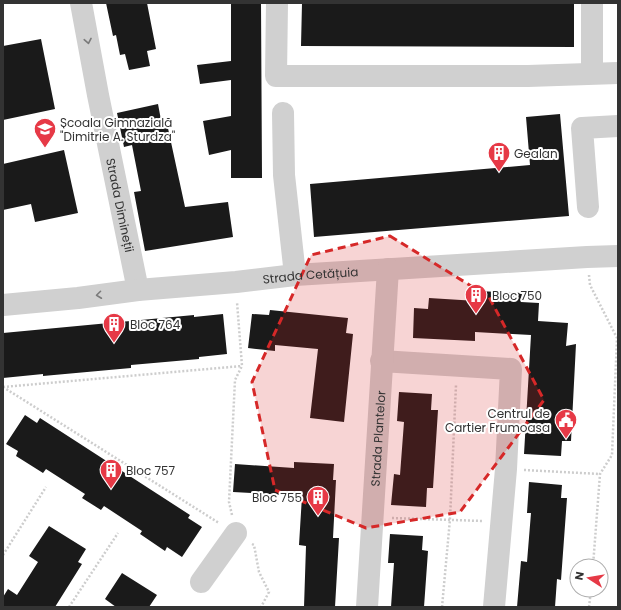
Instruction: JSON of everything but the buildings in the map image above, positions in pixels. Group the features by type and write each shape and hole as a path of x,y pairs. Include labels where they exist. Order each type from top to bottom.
{"street":[{"name":"Strada Dimineții","path":"81,3 98,95 138,290"},
{"path":"277,3 276,76 528,76 618,73"},
{"path":"592,3 592,73"},
{"path":"283,113 284,175 295,275"},
{"path":"588,207 582,128 618,126"},
{"name":"Strada Cetățuia","path":"3,305 295,275 618,256"},
{"name":"Strada Plantelor","path":"366,607 388,269"},
{"path":"382,361 511,369 506,469 494,607"},
{"path":"201,582 236,533"}],"path":[{"path":"587,257 590,286 617,338 612,455 600,474 593,558"},
{"path":"236,282 242,366 235,380 229,502 236,533"},
{"path":"442,607 450,520 457,365"},
{"path":"3,387 242,366"},
{"path":"3,387 254,545 259,572 269,592 261,607"},
{"path":"506,469 600,474"},
{"path":"3,555 46,487"},
{"path":"372,517 502,522"},
{"path":"68,607 118,533"}],"highlighted area":[{"path":"390,236 489,297 544,400 460,512 366,528 275,490 252,382 311,255"}],"place":[{"name":"Școala Gimnazială \"Dimitrie A. Sturdza\"","path":"45,148"},
{"name":"Gealan","path":"499,172"},
{"name":"Bloc 750","path":"476,314"},
{"name":"Bloc 764","path":"114,344"},
{"name":"Centrul de Cartier Frumoasa","path":"566,440"},
{"name":"Bloc 757","path":"111,490"},
{"name":"Bloc 755","path":"318,516"}]}
